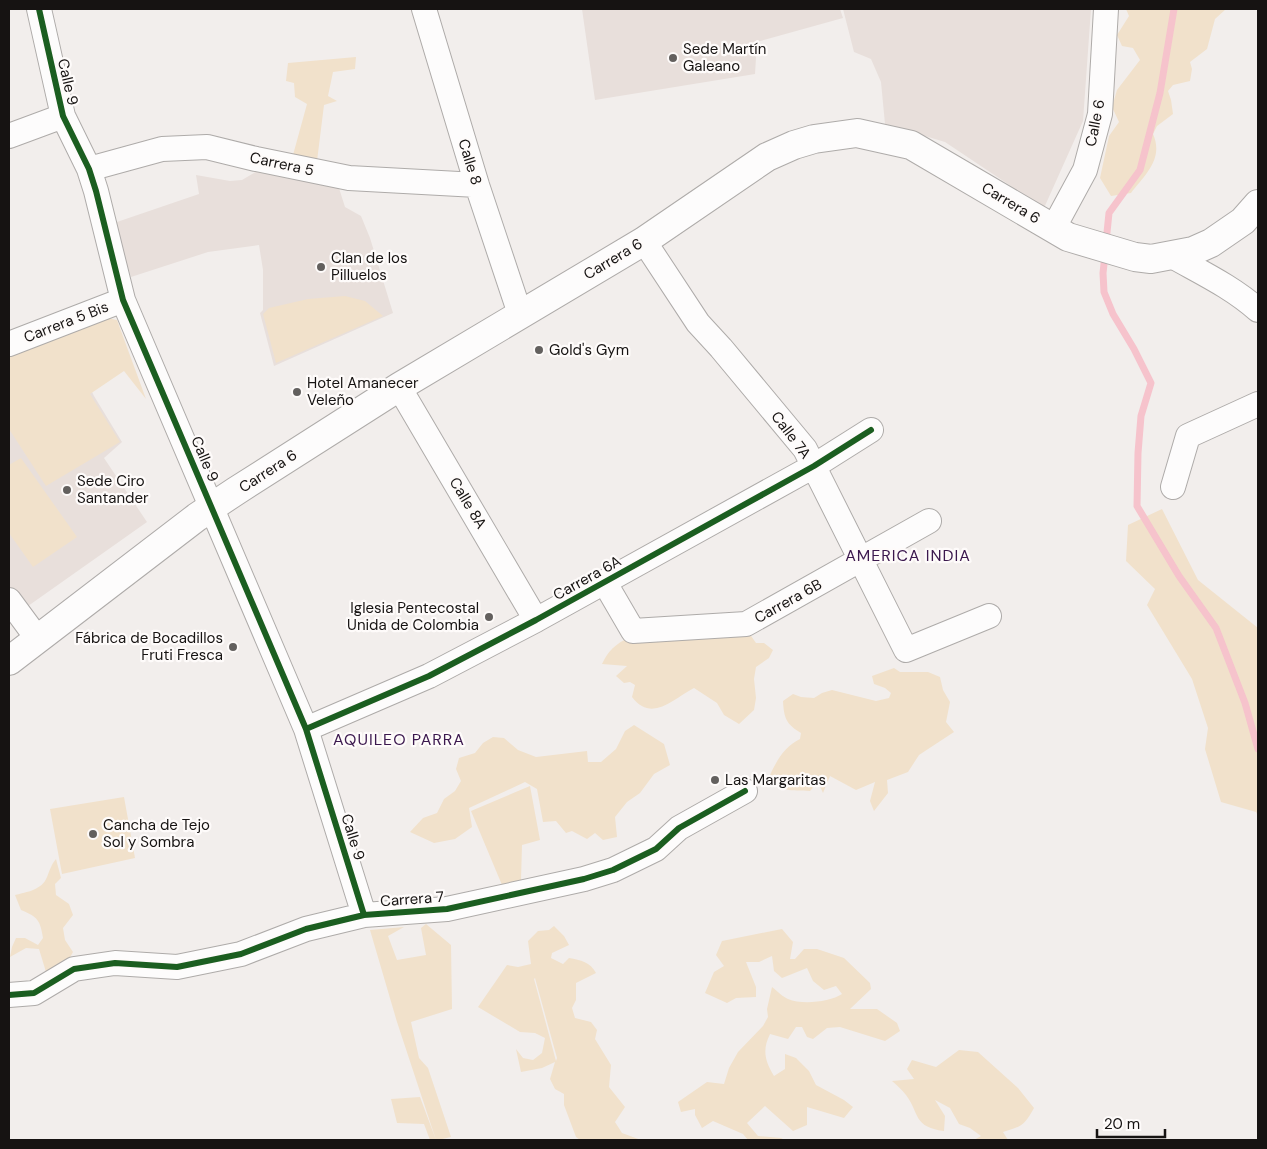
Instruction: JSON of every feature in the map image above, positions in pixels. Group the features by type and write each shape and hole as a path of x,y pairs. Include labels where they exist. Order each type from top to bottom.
{"main road":[{"name":"Carrera 6","path":"9,661 212,507 399,387 644,241 767,157 794,145 814,139 858,133 911,145 1064,235 1135,257 1151,259 1193,251 1211,243 1243,221 1258,204"}],"street":[{"name":"Calle 9","path":"39,9 63,116 89,169 123,300 306,729 364,915"},
{"name":"Calle 8","path":"424,9 477,184 520,314"},
{"name":"Calle 6","path":"1064,235 1085,170 1100,114 1106,9"},
{"path":"9,136 63,116"},
{"name":"Carrera 5","path":"89,169 162,149 207,147 350,178 477,184"},
{"name":"Calle 7A","path":"644,241 698,323 805,449 906,650 989,616"},
{"path":"1172,256 1223,283 1258,310"},
{"name":"Carrera 5 Bis","path":"9,344 123,300"},
{"name":"Calle 8A","path":"399,387 536,620"},
{"path":"1173,487 1188,436 1258,404"},
{"name":"Carrera 6A","path":"306,729 429,676 536,620 814,466 871,430"},
{"name":"Carrera 6B","path":"605,583 633,631 746,624 929,521"},
{"path":"9,600 37,638"},
{"name":"Carrera 7","path":"9,995 34,993 74,969 115,963 176,967 241,954 306,929 364,915 447,910 584,879 613,870 656,849 679,828 745,791"}],"shaded area":[{"name":"Sede Martín Galeano","path":"582,9 840,9 843,18 757,42 755,74 595,100"},
{"path":"843,9 1091,9 1083,121 1044,208 945,142 885,124 881,82 871,59 854,52"},
{"path":"1126,9 1226,9 1215,19 1207,49 1190,62 1192,69 1190,81 1173,85 1168,91 1173,114 1157,126 1153,134 1156,143 1155,159 1147,173 1131,193 1111,196 1100,178 1109,136 1119,122 1112,107 1117,90 1140,60 1133,48 1122,46 1117,35 1129,16"},
{"path":"356,57 355,69 333,72 328,96 337,101 324,105 317,161 293,155 307,104 295,97 294,83 286,81 288,63"},
{"name":"Clan de los Pilluelos","path":"259,170 338,185 345,207 361,216 370,238 393,313 274,366 260,313 263,310 263,270 259,245 208,252 131,277 114,223 199,194 196,175 230,181 242,180"},
{"path":"345,296 365,301 383,316 276,363 263,314 269,308 308,299"},
{"path":"107,318 117,320 146,399 124,371 90,394 120,442 46,486 9,429 9,353"},
{"name":"Sede Ciro Santander","path":"62,331 94,396 122,442 104,458 147,522 21,611 9,594 9,351"},
{"path":"21,458 77,537 33,567 9,533 9,465"},
{"path":"1162,509 1198,580 1258,628 1258,816 1256,812 1221,802 1205,749 1208,728 1192,679 1147,605 1155,589 1126,561 1128,525"},
{"path":"749,633 756,643 764,643 773,650 769,658 756,667 754,710 739,724 724,715 717,703 694,688 663,706 647,708 640,705 632,697 635,685 630,682 624,683 616,676 627,666 602,664 614,647 633,636"},
{"path":"894,668 900,672 928,672 940,677 943,690 950,702 946,722 954,732 919,755 908,772 887,780 888,793 874,811 870,801 875,782 856,790 830,776 823,793 818,782 810,791 782,788 774,781 770,775 776,764 790,745 800,739 801,733 792,727 787,720 783,701 793,694 814,698 832,690 876,701 889,698 891,693 885,688 874,684 872,676"},
{"path":"634,725 664,744 670,765 654,774 640,793 627,802 615,817 617,837 603,840 595,833 587,839 572,831 566,833 556,821 543,822 537,789 525,782 469,808 472,827 455,839 434,843 410,832 423,818 437,813 444,799 455,791 461,781 456,769 459,758 475,753 483,743 493,737 504,738 518,750 536,757 587,751 588,762 601,762 616,749 625,731"},
{"path":"530,786 540,840 522,845 521,880 502,885 471,811"},
{"name":"Cancha de Tejo Sol y Sombra","path":"124,797 135,858 62,874 50,809"},
{"path":"56,859 61,878 55,884 56,895 69,904 73,915 63,928 65,940 73,952 68,961 56,971 46,972 39,949 26,948 10,957 16,938 25,938 38,945 43,938 41,927 37,920 21,910 15,895 34,890 42,885"},
{"path":"426,924 451,945 452,1009 411,1022 419,1058 428,1068 451,1137 438,1140 436,1140 397,1022 370,930 404,927 388,936 397,960 426,955 421,928"},
{"path":"554,926 564,936 569,945 552,953 551,958 563,964 569,958 581,961 591,966 596,973 576,983 576,1000 572,1008 575,1018 591,1022 597,1030 595,1039 611,1065 609,1087 625,1107 615,1122 622,1133 641,1140 580,1140 576,1137 564,1105 564,1094 555,1089 550,1079 555,1062 542,1068 521,1072 516,1049 523,1058 533,1060 542,1053 545,1038 535,1033 520,1032 478,1007 507,965 518,967 531,964 528,941 538,931 549,930","holes":["535,978 557,1058 556,1061"]},
{"path":"782,929 793,942 790,959 795,959 804,949 817,949 844,958 870,983 871,989 850,1009 877,1009 897,1023 900,1031 885,1041 840,1027 827,1028 813,1039 807,1037 802,1027 796,1027 788,1039 770,1034 765,1050 768,1065 774,1076 785,1069 785,1054 796,1058 809,1071 816,1085 853,1107 844,1118 807,1107 807,1125 793,1131 765,1106 747,1123 758,1136 785,1140 748,1140 743,1134 713,1121 702,1128 695,1115 695,1109 681,1112 678,1102 707,1082 724,1084 729,1068 738,1052 763,1026 768,1017 767,1009 772,987 786,998 801,1002 823,1001 842,994 836,986 824,990 813,981 807,968 782,978 774,971 772,956 759,962 746,962 756,987 756,997 736,998 727,1003 705,993 714,972 724,966 716,955 722,941"},
{"path":"959,1050 978,1052 1018,1088 1034,1108 1022,1125 1003,1132 1008,1140 974,1140 981,1136 970,1128 959,1124 950,1108 935,1100 945,1116 944,1131 927,1126 919,1119 906,1095 892,1081 914,1079 907,1069 912,1060 936,1067"},
{"path":"420,1097 436,1140 430,1140 424,1124 397,1123 391,1099"}],"waterway":[{"path":"1106,242 1109,213 1140,170 1160,93 1174,9"},
{"path":"1105,255 1103,273 1104,292 1113,314 1134,349 1151,383 1141,416 1137,506 1179,576 1216,628 1245,703 1258,749"}],"cycle path":[{"path":"39,9 63,116 89,169 123,300 306,729 364,915"},
{"path":"306,729 429,676 536,620 814,466 871,430"},
{"path":"9,995 34,993 74,969 115,963 177,967 241,954 306,929 364,915 447,909 584,879 613,870 656,849 679,828 745,791"}],"place":[{"name":"Sede Martín Galeano","path":"673,58"},
{"name":"Clan de los Pilluelos","path":"321,267"},
{"name":"Gold's Gym","path":"539,350"},
{"name":"Hotel Amanecer Veleño","path":"297,392"},
{"name":"Sede Ciro Santander","path":"67,490"},
{"name":"Iglesia Pentecostal Unida de Colombia","path":"489,617"},
{"name":"Fábrica de Bocadillos Fruti Fresca","path":"233,647"},
{"name":"Las Margaritas","path":"715,780"},
{"name":"Cancha de Tejo Sol y Sombra","path":"93,834"}],"district":[{"name":"AMERICA INDIA","path":"908,555"},
{"name":"AQUILEO PARRA","path":"399,739"}]}
